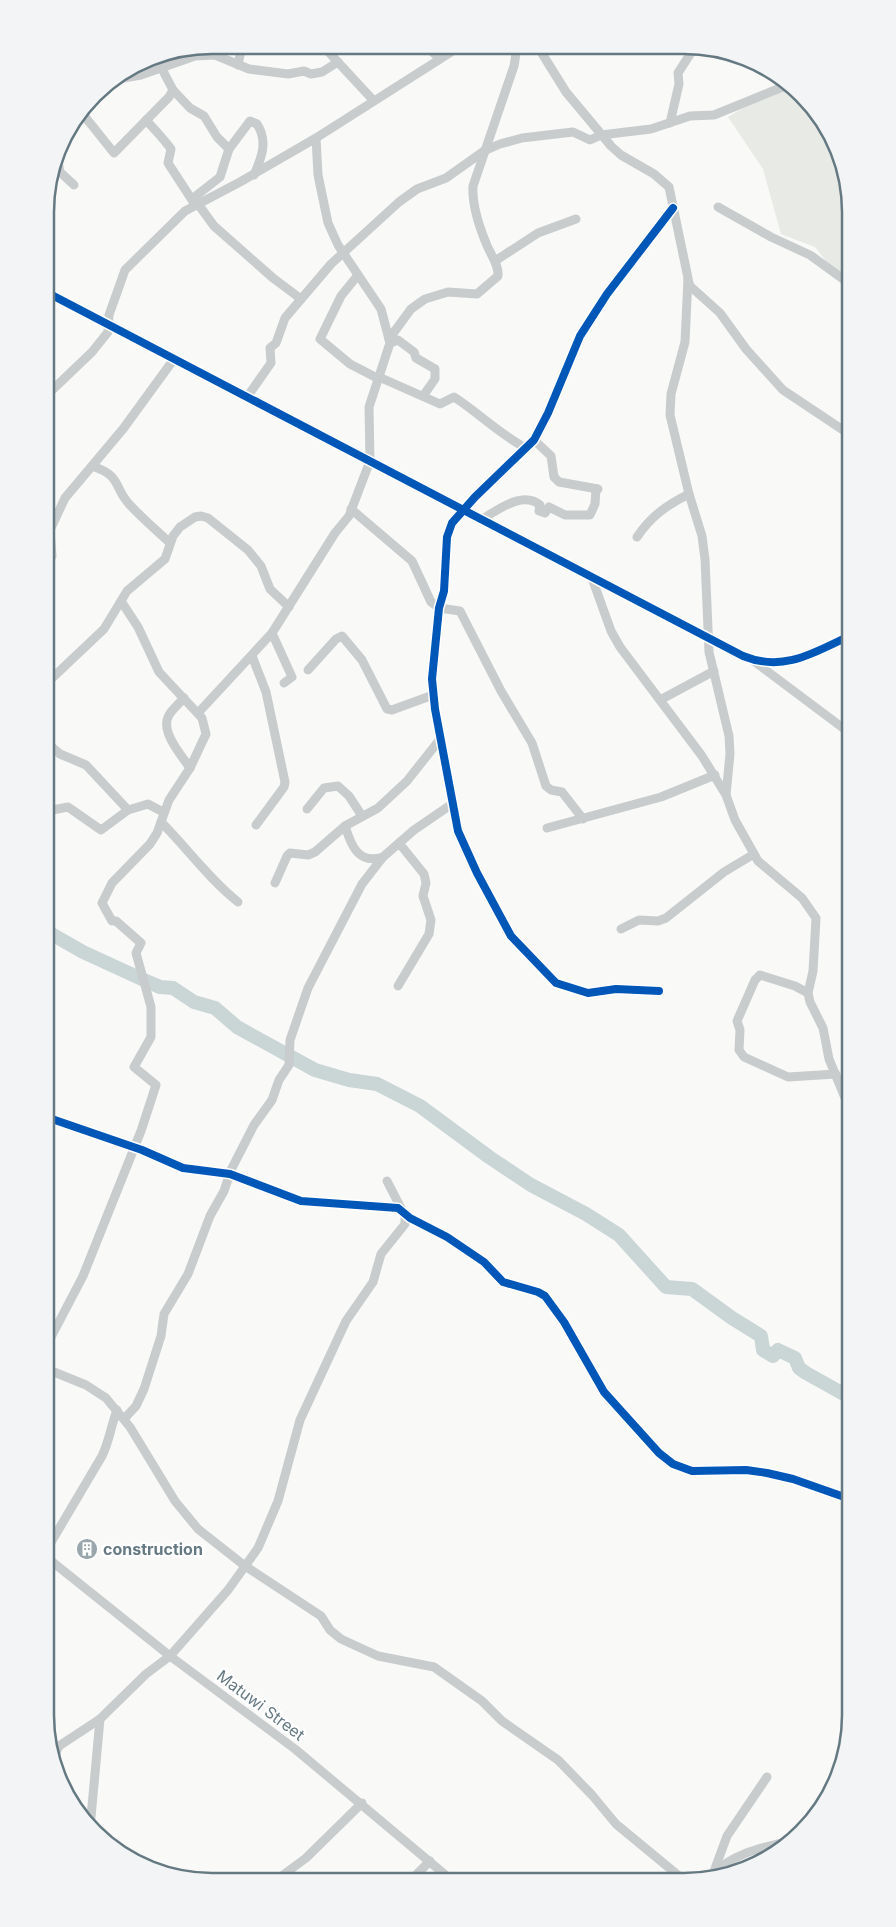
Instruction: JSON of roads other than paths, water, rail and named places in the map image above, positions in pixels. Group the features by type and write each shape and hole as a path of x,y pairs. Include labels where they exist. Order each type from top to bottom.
{"street":[{"path":"238,65 240,54"},
{"path":"330,54 373,100"},
{"path":"435,54 440,59"},
{"path":"195,203 254,175 316,138 447,54"},
{"path":"198,713 272,633 335,533 350,516 370,461 369,407 389,341 417,303 448,292 472,295 481,292 498,276 494,261 485,242 473,197 473,186 514,66 516,54"},
{"path":"542,54 566,92 601,135 621,155 654,174 669,187 690,286 720,313 746,349 783,390 842,429"},
{"path":"670,123 679,84 677,76 690,54"},
{"path":"191,55 215,55 238,65 280,73 304,71 314,74 329,69 338,62"},
{"path":"132,76 162,69 178,58"},
{"path":"162,69 173,90 190,108 204,116 221,141 229,149"},
{"path":"247,397 270,363 270,348 276,343 285,318 343,252 409,195 446,178 484,152 522,138 573,132 590,140 601,135 651,129 690,116 725,112 782,87"},
{"path":"85,116 114,153 173,90"},
{"path":"146,120 160,132 162,140 171,149 168,163 195,203 214,226 273,278 301,299"},
{"path":"54,388 92,352 108,332 110,324 109,315 118,285 125,270 220,177 229,149 246,123 253,121 257,124 263,137 262,156 254,175"},
{"path":"316,138 318,175 332,233 381,309 389,341"},
{"path":"60,170 74,184"},
{"path":"718,207 771,237 810,255 842,278"},
{"path":"659,991 616,990 588,993 553,981 530,953 511,936 460,837 452,804 433,695 433,672 440,608 444,592 447,537 452,523 534,440 548,413 580,336 607,294 673,208"},
{"path":"494,261 538,233 576,219"},
{"path":"358,275 341,296 320,339 350,364 379,378 440,404 454,397 482,416 504,437 526,448"},
{"path":"688,278 685,342 671,394 670,415 703,544 709,652 729,736 730,754 726,795"},
{"path":"54,296 464,509 709,640 752,660 842,727"},
{"path":"389,341 398,340 414,352 416,358 435,369 435,379 424,396"},
{"path":"54,521 65,498 103,453 174,359"},
{"path":"482,519 512,502 519,501 536,503 540,505 538,511 545,513 549,507 565,515 590,515 595,504 597,489 559,482 554,476 551,456 534,440"},
{"path":"103,453 106,464 129,504 170,543"},
{"path":"92,466 101,469 115,480"},
{"path":"638,537 646,523 660,511 689,494"},
{"path":"351,509 412,561 431,602 440,608 460,611 463,615 501,691 532,743 546,786 551,790 562,792 583,819"},
{"path":"54,676 104,629 121,601 135,583 165,559 173,536 188,520 201,516 208,518 248,550 261,566 270,589 289,607"},
{"path":"592,578 611,631 620,647 689,736 715,776 726,795 735,820 754,854 764,867 802,898 816,918 812,971 808,993 810,1002 823,1028 829,1059 842,1090"},
{"path":"54,1331 83,1276 156,1085 134,1067 151,1037 151,1007 136,953 141,943 116,920 112,921 102,903 120,874 150,844 161,822 163,812 177,786 190,768 206,734 205,723 198,713 159,672 138,627 121,601"},
{"path":"272,633 292,677 284,683"},
{"path":"308,670 336,639 342,636 362,660 387,709 392,710 433,695"},
{"path":"752,660 774,663 790,662 842,639"},
{"path":"252,656 266,692 285,782 284,787 256,825"},
{"path":"660,700 714,671"},
{"path":"184,698 168,717 167,722 171,738 190,768"},
{"path":"275,883 286,856 290,853 308,855 316,852 345,826 388,800 414,773 441,738"},
{"path":"54,749 60,754 86,765 128,810"},
{"path":"547,828 661,797 715,776"},
{"path":"307,809 324,788 338,786 349,796 362,816"},
{"path":"54,809 68,807 101,830 128,810 148,804 163,812"},
{"path":"124,1419 140,1398 161,1336 164,1314 188,1274 210,1216 224,1191 230,1174 254,1125 272,1100 279,1080 289,1065 290,1040 308,988 362,884 383,857 452,804"},
{"path":"161,822 181,842 211,879 238,902"},
{"path":"345,826 356,852 368,860 383,857"},
{"path":"398,986 429,934 431,920 423,896 426,883 424,874 399,843"},
{"path":"621,929 639,920 658,921 666,918 724,872 754,854"},
{"path":"808,993 795,986 760,976 755,980 737,1021 740,1030 739,1050 744,1057 788,1077 836,1074"},
{"path":"54,1122 133,1147 183,1168 230,1174 301,1202 390,1206 446,1237 484,1262 509,1285 538,1292 545,1296 564,1322 604,1392 659,1453 673,1464 692,1471 746,1470 793,1478 842,1497"},
{"path":"58,1749 59,1746 100,1719 146,1674 170,1656 218,1602 258,1548 278,1501 300,1420 346,1321 373,1282 381,1254 405,1224 404,1213 387,1181"},
{"path":"54,1372 97,1391 117,1410 148,1453 175,1501 191,1522 245,1566 298,1599 321,1616 330,1630 340,1639 378,1656 434,1667 482,1701 502,1721 558,1760 592,1794 616,1824 675,1873"},
{"path":"54,1537 108,1445 108,1435 117,1410"},
{"name":"Matuwi Street","path":"54,1563 170,1656 294,1749 362,1803 443,1873"},
{"path":"91,1817 100,1719"},
{"path":"713,1870 727,1836 766,1777"},
{"path":"286,1873 306,1858 362,1803"},
{"path":"720,1869 740,1855 757,1848 777,1844"},
{"path":"418,1873 430,1861"}],"waterway":[{"path":"54,935 83,952 144,980 160,987 173,988 194,1002 215,1008 237,1027 315,1070 349,1080 377,1084 420,1106 489,1157 531,1185 586,1214 619,1235 666,1287 692,1289 761,1336 763,1350 773,1356 778,1350 795,1358 799,1368 842,1393"}],"place":[{"name":"construction","path":"87,1549"}]}
